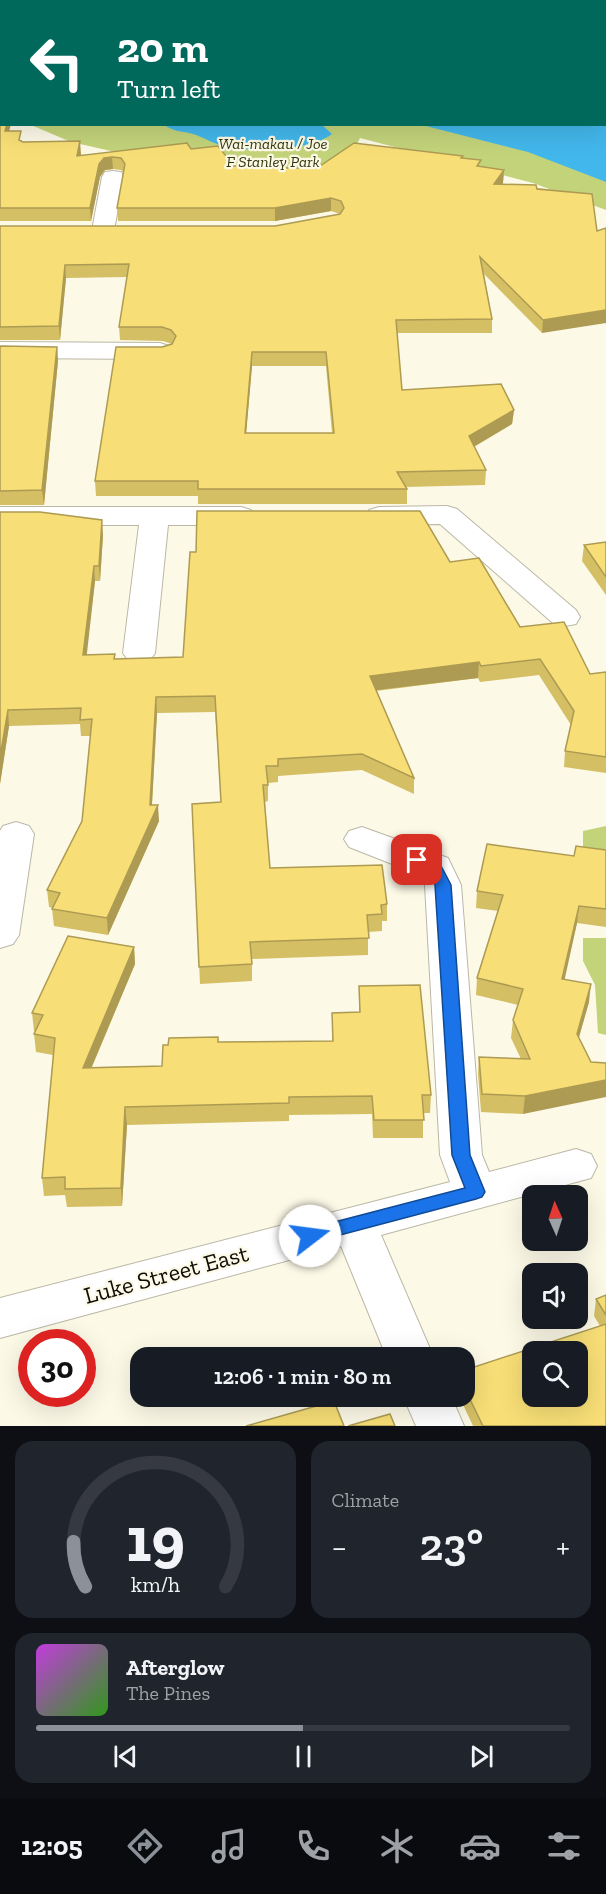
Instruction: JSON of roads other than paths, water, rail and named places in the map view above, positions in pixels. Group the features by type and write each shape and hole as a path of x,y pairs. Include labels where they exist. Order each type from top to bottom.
{"street":[{"path":"103,230 113,177"},
{"path":"80,230 127,230"},
{"path":"0,350 162,351"},
{"path":"353,516 447,515 565,617"},
{"path":"0,516 271,516"},
{"path":"139,653 154,517"},
{"path":"0,935 16,834"},
{"path":"362,839 435,867 443,885 461,1155 476,1192"},
{"name":"Luke Street East","path":"0,1318 576,1166"},
{"path":"354,1224 406,1347"},
{"path":"432,1407 440,1426"}],"water":[{"path":"166,126 323,126 332,134 310,144 264,150 223,146 197,135"},
{"path":"426,126 606,126 606,182 528,152"}],"park label":[{"name":"Wai-makau / Joe F Stanley Park","path":"273,152"}]}
